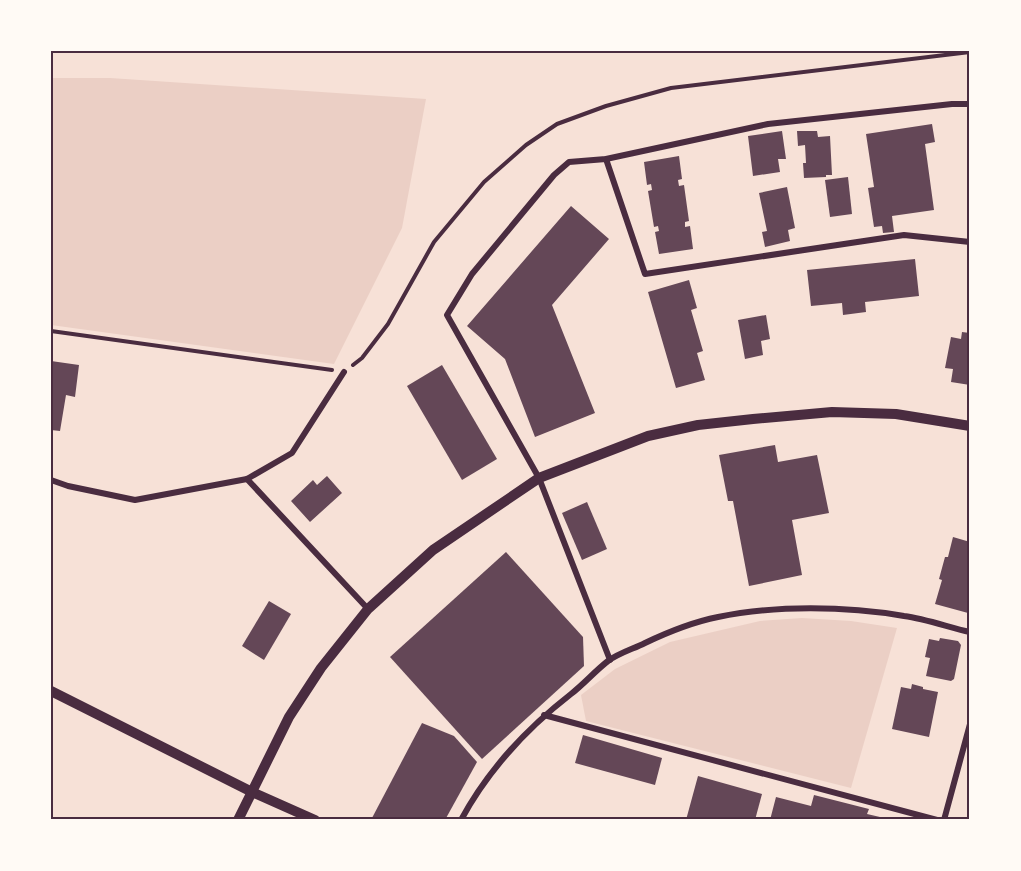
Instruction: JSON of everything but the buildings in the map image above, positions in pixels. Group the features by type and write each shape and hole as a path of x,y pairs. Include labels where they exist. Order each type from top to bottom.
{"street":[{"path":"609,660 539,478 447,315 472,274 554,175 569,162 606,159 768,124 970,104"},
{"path":"606,159 645,274 904,235 970,242"},
{"path":"51,480 68,486 135,500 247,479 292,453 344,372"},
{"path":"238,820 289,717 321,668 368,609 433,550 539,478 648,436 698,425 753,418 832,412 896,414 970,426"},
{"path":"247,479 368,609"},
{"path":"461,820 498,764 544,715 609,660 666,633 717,617 763,610 801,609 849,610 904,616 970,632"},
{"path":"51,690 252,792 315,820"},
{"path":"544,715 936,820"},
{"path":"944,820 970,724"}],"path":[{"path":"51,331 344,372 362,358 388,324 434,242 484,182 526,146 557,124 606,106 671,88 970,52"}],"shaded area":[{"path":"51,78 110,78 426,99 402,228 334,364 51,325"},
{"path":"802,618 851,621 897,628 851,788 586,721 581,695 615,669 670,642 760,621"}]}
